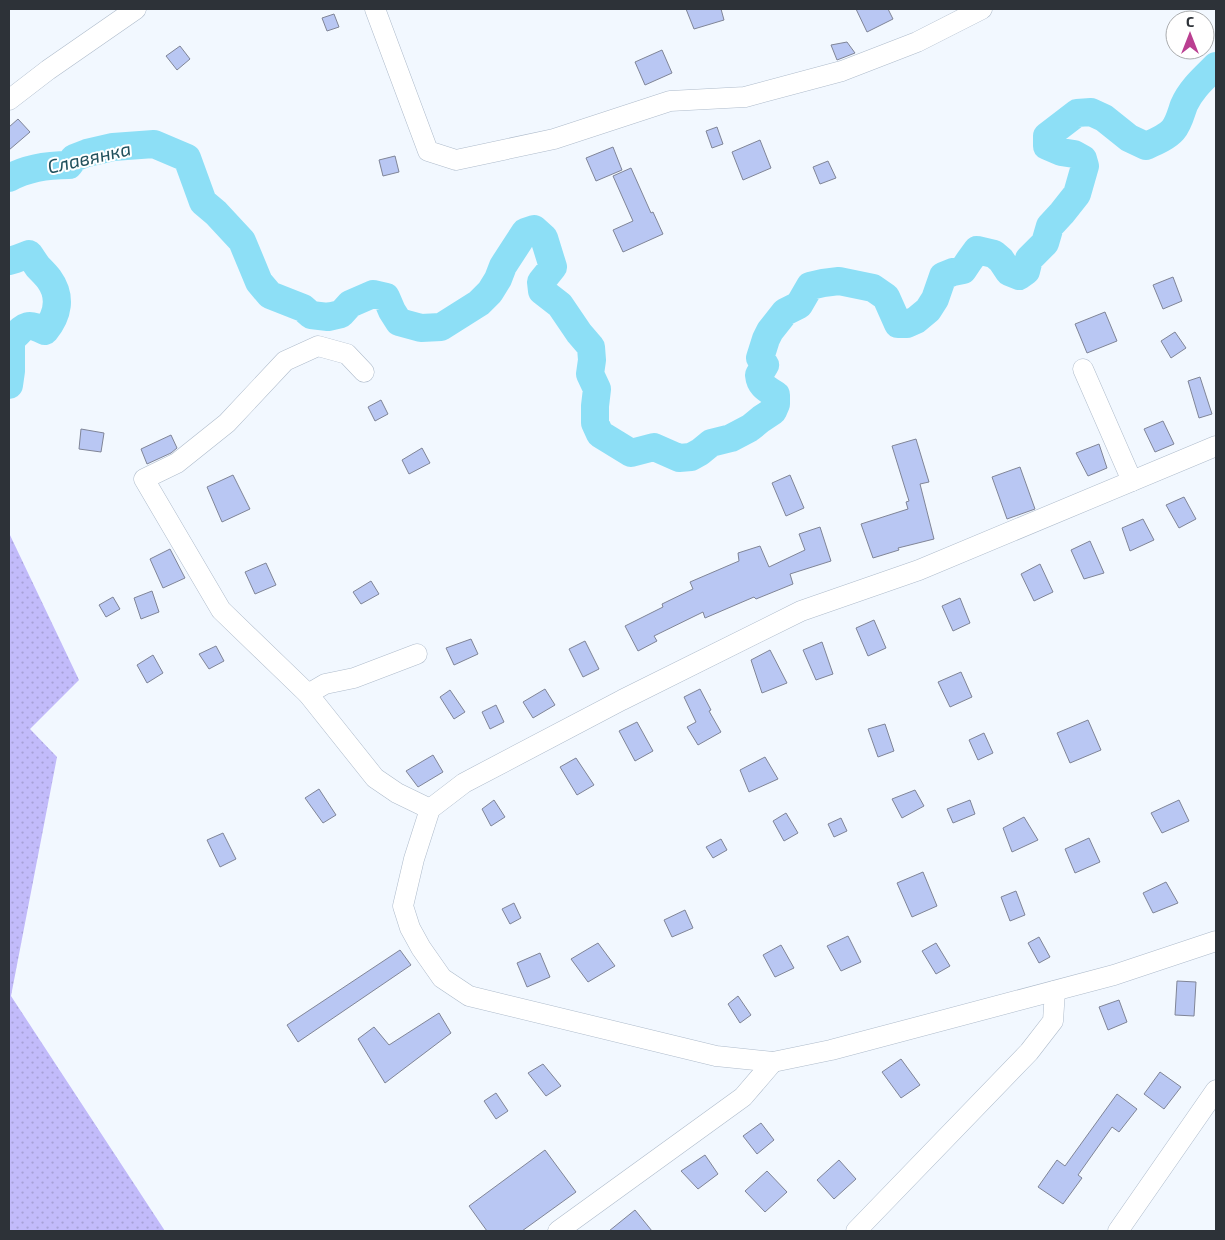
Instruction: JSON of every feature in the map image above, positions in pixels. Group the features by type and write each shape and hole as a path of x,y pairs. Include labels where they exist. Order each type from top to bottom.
{"street":[{"path":"9,100 48,70 136,9"},
{"path":"375,9 428,151 456,160 554,139 670,101 745,97 842,72 917,42 982,9"},
{"path":"364,372 347,354 318,346 286,361 227,423 177,463 144,479 221,610 308,694 375,778 397,793 430,810"},
{"path":"1083,369 1132,481"},
{"path":"1216,446 920,570 800,611 622,700 464,783 430,810 414,859 403,906 410,928 421,948 442,978 469,996 716,1056 773,1062 831,1050 1114,975 1216,941"},
{"path":"308,694 325,684 354,678 417,654"},
{"path":"856,1231 1028,1052 1053,1021 1055,991"},
{"path":"558,1231 743,1097 773,1062"},
{"path":"1118,1231 1216,1090"}],"shaded area":[{"path":"9,533 79,680 30,729 57,757 11,996 165,1231 9,1231"}],"building":[{"path":"686,9 721,9 724,20 694,29"},
{"path":"856,9 888,9 893,19 867,32"},
{"path":"334,14 339,27 327,31 322,18"},
{"path":"847,42 855,53 837,60 831,45"},
{"path":"180,46 190,59 177,70 166,56"},
{"path":"662,50 672,73 645,85 635,62"},
{"path":"18,119 30,132 9,150 9,127"},
{"path":"717,127 723,144 712,148 706,131"},
{"path":"760,140 771,168 743,180 732,152"},
{"path":"613,147 622,170 596,181 586,158"},
{"path":"395,156 399,172 383,176 379,160"},
{"path":"828,161 836,178 820,184 813,167"},
{"path":"631,168 651,213 653,212 663,234 623,252 613,230 633,221 613,176"},
{"path":"1173,277 1182,301 1163,309 1153,285"},
{"path":"1105,312 1117,341 1087,353 1075,324"},
{"path":"1175,332 1186,348 1171,358 1161,341"},
{"path":"1200,377 1212,414 1199,418 1188,381"},
{"path":"381,400 388,414 375,421 368,407"},
{"path":"1163,421 1174,444 1155,452 1144,429"},
{"path":"81,429 104,433 101,452 79,449"},
{"path":"171,435 177,448 171,453 147,464 141,449"},
{"path":"916,439 929,482 920,484 934,539 898,548 899,550 873,558 861,524 908,509 906,502 909,501 892,446"},
{"path":"1099,444 1107,468 1088,476 1076,453"},
{"path":"422,448 430,463 409,474 402,460"},
{"path":"1020,467 1035,509 1007,519 992,477"},
{"path":"233,475 250,509 222,522 207,487"},
{"path":"790,475 804,508 786,516 772,483"},
{"path":"1184,497 1196,519 1179,528 1166,505"},
{"path":"1143,519 1154,540 1130,551 1122,528"},
{"path":"820,527 831,561 790,574 793,584 756,599 754,597 705,618 703,612 654,636 657,641 638,651 625,626 663,607 662,604 693,589 690,582 739,561 738,553 760,546 769,567 805,550 799,534"},
{"path":"1090,541 1104,573 1084,579 1071,550"},
{"path":"170,549 185,578 163,588 150,559"},
{"path":"266,563 276,585 255,594 245,572"},
{"path":"1040,564 1053,592 1034,601 1021,574"},
{"path":"371,581 379,594 361,604 353,592"},
{"path":"152,591 159,612 141,619 134,598"},
{"path":"113,597 120,609 106,617 99,605"},
{"path":"960,598 970,623 953,631 942,606"},
{"path":"874,620 886,648 868,656 856,628"},
{"path":"471,639 478,654 454,665 446,648"},
{"path":"585,641 599,669 583,677 569,649"},
{"path":"822,642 833,674 816,680 803,650"},
{"path":"216,646 224,661 209,669 199,654"},
{"path":"770,650 787,683 762,693 751,660"},
{"path":"153,655 163,673 147,683 137,665"},
{"path":"961,672 972,697 950,707 938,682"},
{"path":"545,689 555,705 533,718 523,702"},
{"path":"700,689 711,710 709,711 721,732 698,745 687,727 696,722 684,697"},
{"path":"450,690 465,712 454,719 440,697"},
{"path":"496,705 504,722 490,729 482,712"},
{"path":"1088,720 1101,750 1070,763 1057,733"},
{"path":"637,722 653,751 635,761 619,731"},
{"path":"885,724 894,751 878,757 868,729"},
{"path":"984,733 993,753 978,760 969,740"},
{"path":"433,755 443,772 418,787 406,771"},
{"path":"765,757 778,779 749,792 740,770"},
{"path":"576,758 594,785 577,795 560,767"},
{"path":"319,789 336,815 323,823 305,798"},
{"path":"915,790 924,806 902,818 892,799"},
{"path":"494,800 505,817 491,826 482,809"},
{"path":"970,800 975,814 953,823 947,809"},
{"path":"1179,800 1189,821 1162,833 1151,813"},
{"path":"786,813 798,833 784,841 773,821"},
{"path":"1024,817 1038,840 1012,852 1003,828"},
{"path":"841,818 847,831 834,837 828,824"},
{"path":"223,833 236,859 220,867 207,840"},
{"path":"1089,838 1100,862 1075,873 1065,849"},
{"path":"721,839 727,850 713,858 706,847"},
{"path":"923,872 937,906 912,917 897,883"},
{"path":"1166,882 1178,903 1153,913 1143,893"},
{"path":"1016,891 1025,915 1010,921 1001,897"},
{"path":"514,903 521,918 510,924 502,909"},
{"path":"685,910 693,928 672,937 664,920"},
{"path":"848,936 861,962 841,971 827,946"},
{"path":"1039,937 1050,957 1039,963 1028,943"},
{"path":"598,943 615,966 588,982 571,959"},
{"path":"936,943 950,966 936,974 922,951"},
{"path":"781,945 794,968 775,977 763,955"},
{"path":"400,950 411,965 298,1042 287,1025"},
{"path":"540,953 550,977 527,987 517,963"},
{"path":"1177,981 1196,982 1194,1016 1175,1015"},
{"path":"738,996 751,1015 740,1023 728,1004"},
{"path":"1119,1000 1127,1022 1108,1030 1099,1007"},
{"path":"439,1013 451,1033 385,1083 358,1039 374,1027 389,1045"},
{"path":"901,1059 920,1085 901,1098 882,1072"},
{"path":"543,1064 561,1086 546,1096 528,1073"},
{"path":"1160,1072 1181,1087 1164,1109 1144,1094"},
{"path":"496,1093 508,1111 496,1119 484,1101"},
{"path":"1117,1094 1137,1109 1119,1132 1112,1127 1078,1175 1082,1178 1063,1204 1038,1187 1057,1160 1065,1166"},
{"path":"761,1123 774,1140 757,1154 743,1136"},
{"path":"545,1150 576,1192 522,1231 487,1231 469,1206"},
{"path":"705,1155 718,1174 698,1189 681,1171"},
{"path":"839,1160 856,1179 834,1199 817,1180"},
{"path":"767,1171 787,1192 765,1212 745,1191"},
{"path":"635,1210 652,1231 609,1231"}],"waterway":[{"name":"Славянка","path":"9,178 38,168 69,165 74,158 87,153 113,147 154,144 187,158 203,202 242,241 259,282 270,295 303,308 311,315 328,317 341,314 350,304 373,294 386,297 399,322 421,328 441,327 479,303 490,292 503,266 525,232 534,229 544,238 553,267 541,282 542,291 560,305 591,347 590,374 597,389 595,423 600,434 631,453 654,447 679,458 691,457 711,443 731,438 750,428 773,411 776,404 776,395 764,387 761,382 759,375 765,365 760,358 770,331 785,312 799,305 810,286 839,281 873,288 886,297 898,324 907,324 916,320 928,310 935,299 943,276 963,270 977,250 994,254 1001,260 1009,272 1019,276 1026,271 1029,259 1045,243 1050,226 1077,194 1085,166 1083,159 1074,154 1061,152 1047,146 1047,136 1077,113 1091,112 1104,118 1129,138 1146,146 1173,130 1190,94 1216,66"},
{"name":"Славянка","path":"9,261 29,254 49,279 56,292 57,299 53,319 45,331 29,326 22,329 11,340 9,385"}]}
